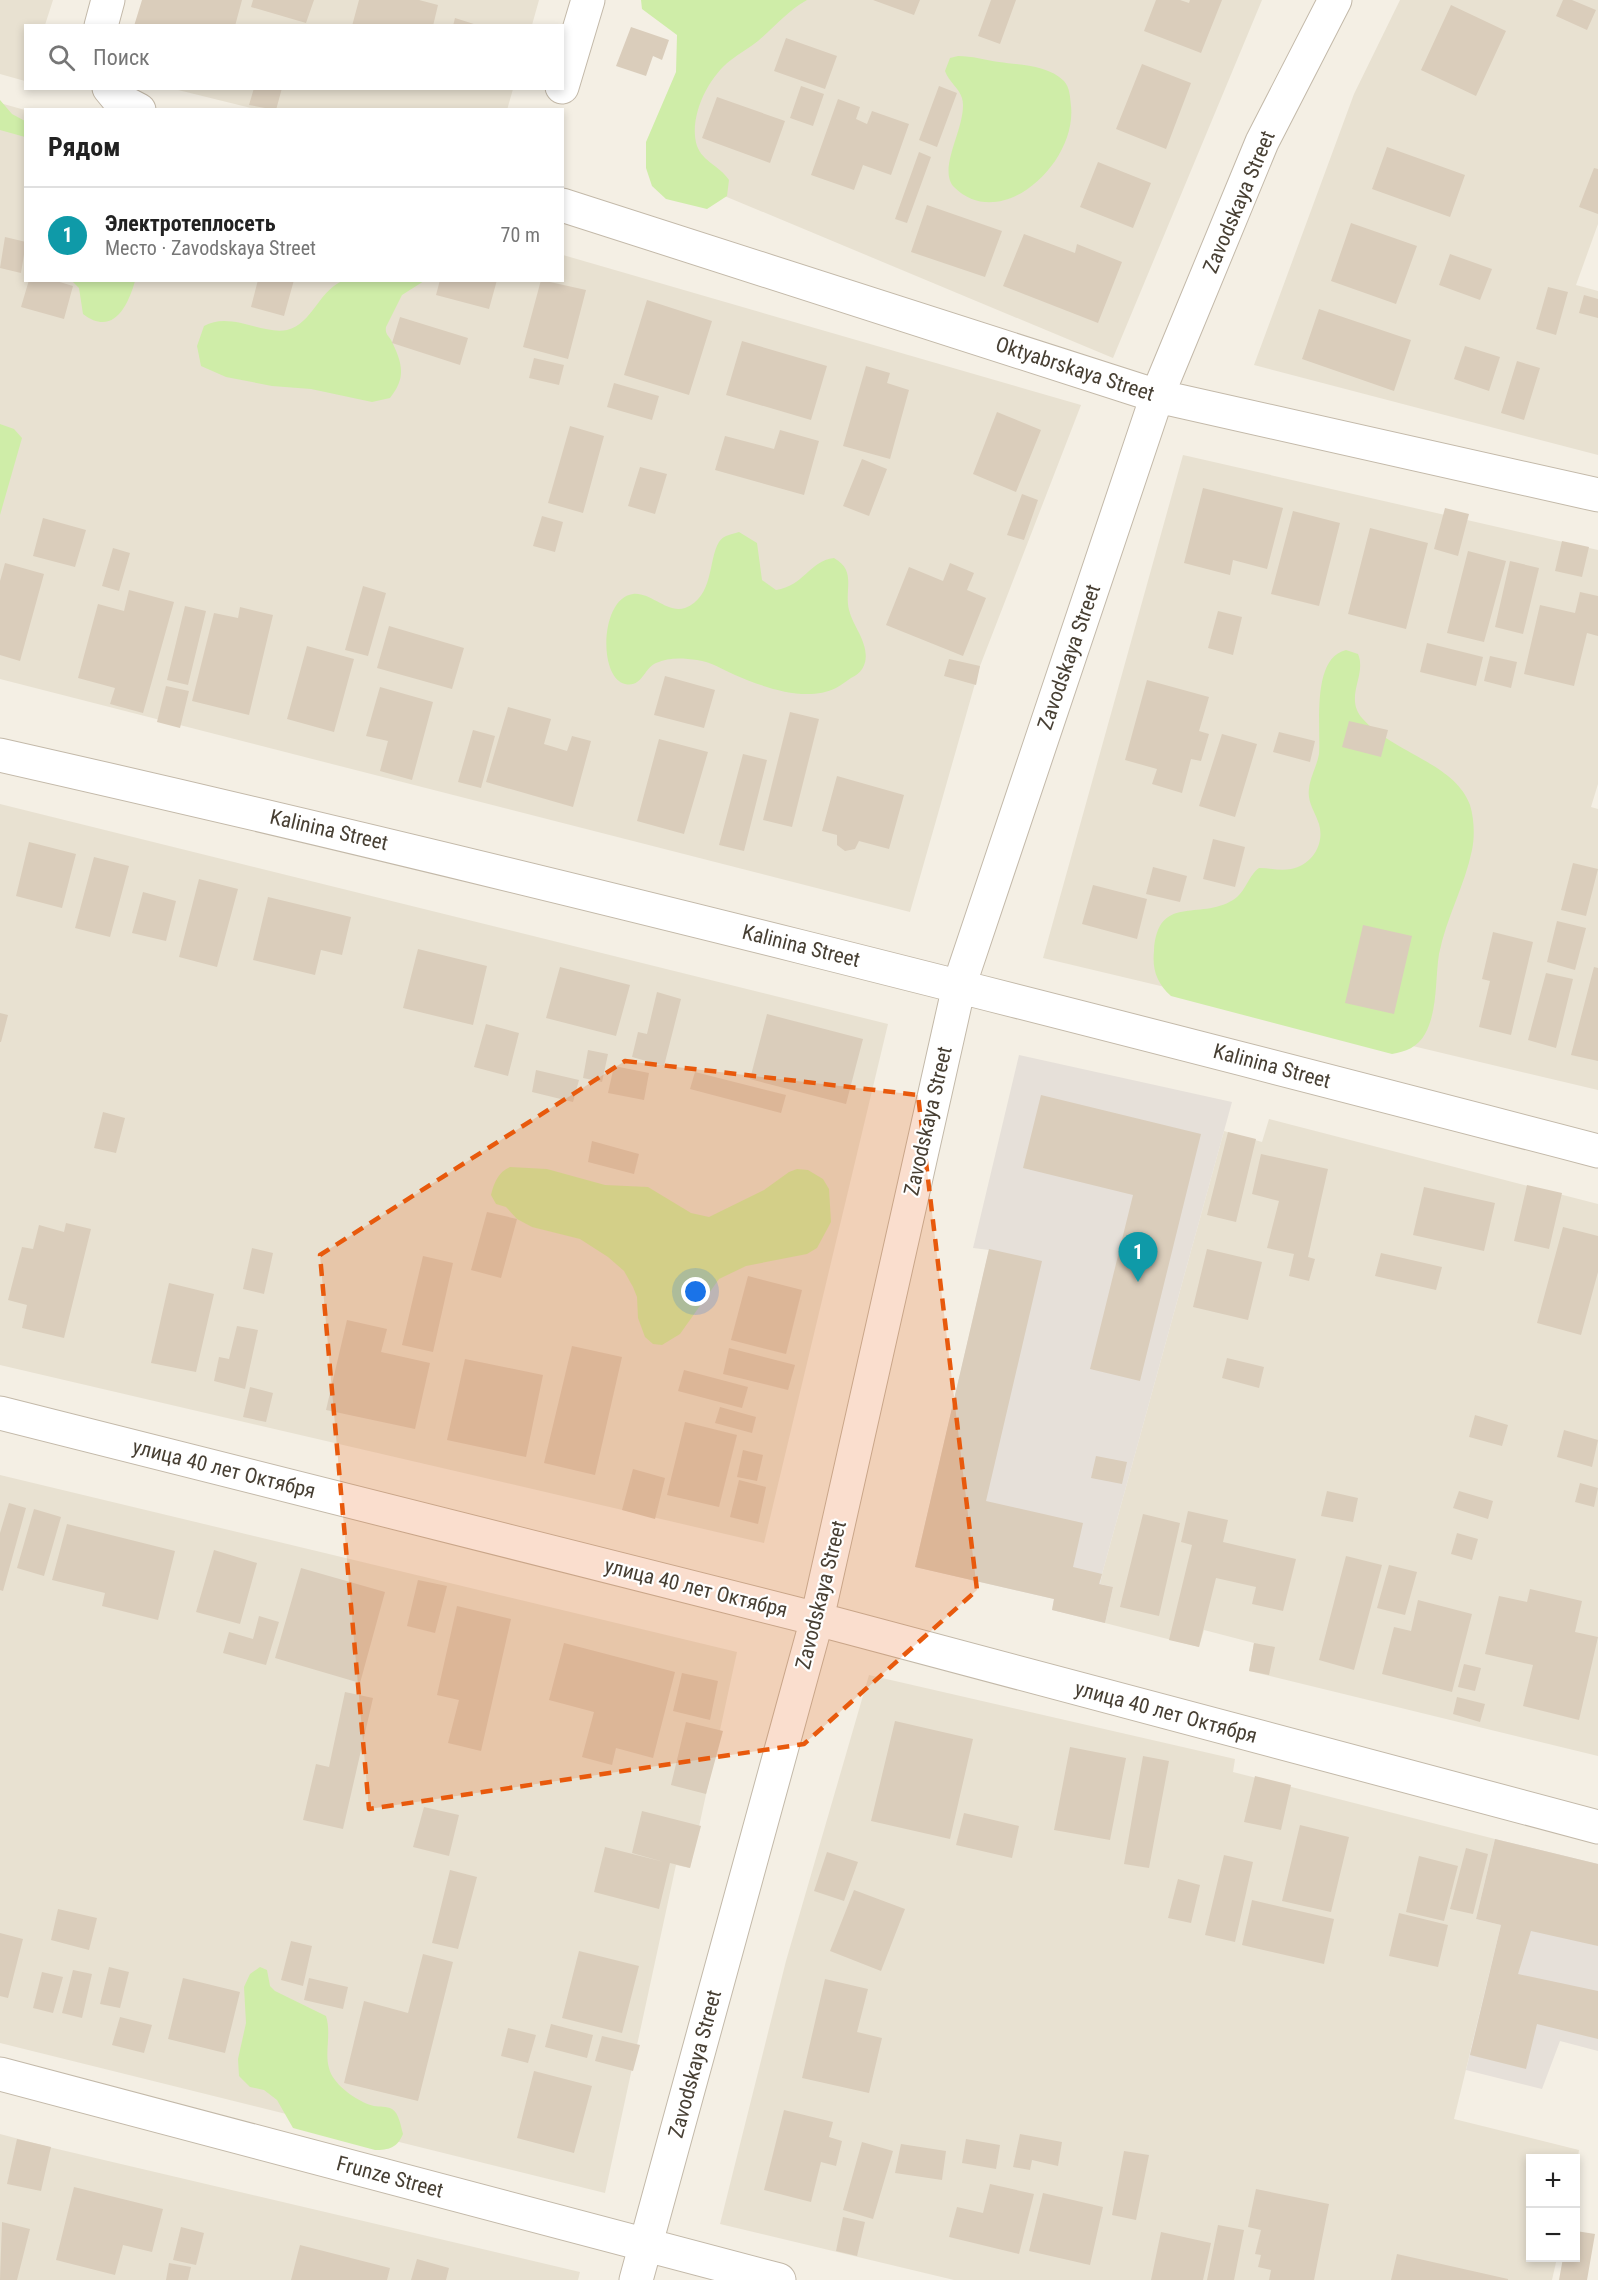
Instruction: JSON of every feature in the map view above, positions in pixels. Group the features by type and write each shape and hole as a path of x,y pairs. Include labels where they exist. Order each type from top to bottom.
{"street":[{"path":"102,24 108,0"},
{"path":"564,81 588,0"},
{"name":"Zavodskaya Street","path":"636,2280 817,1619 959,986 1157,396 1262,142 1335,0"},
{"path":"111,90 118,99 135,108"},
{"path":"557,108 561,90"},
{"name":"Oktyabrskaya Street","path":"564,206 1157,396 1598,495"},
{"name":"Kalinina Street","path":"0,755 349,834 959,986 1598,1151"},
{"name":"улица 40 лет Октября","path":"0,1413 817,1619 1598,1827"},
{"name":"Frunze Street","path":"0,2074 779,2280"}],"highlighted area":[{"path":"625,1061 918,1095 977,1590 804,1744 369,1809 320,1255"}],"shaded area":[{"path":"0,0 53,0 45,24 24,24 24,81 0,74"},
{"path":"145,0 539,0 532,24 138,24"},
{"path":"714,0 1262,0 1113,358 655,167"},
{"path":"1400,0 1598,0 1598,224 1576,285 1598,291 1598,455 1254,365 1354,94"},
{"path":"178,90 513,90 508,108 251,108"},
{"path":"0,103 24,110 24,282 564,282 564,255 1081,405 980,666 910,912 0,679"},
{"path":"1183,455 1598,550 1598,784 1591,807 1598,809 1598,1090 1043,958"},
{"path":"0,804 888,1024 764,1543 0,1365"},
{"path":"1019,1055 1232,1102 1102,1574 1100,1584 1113,1587 1105,1623 1052,1610 1054,1599 915,1567 989,1250 973,1248"},
{"path":"1269,1119 1598,1204 1598,1756 1249,1671 1254,1643 1204,1630 1199,1647 1105,1623 1113,1587 1100,1584 1102,1574 1224,1131 1262,1142"},
{"path":"0,1475 737,1652 690,1868 676,1865 605,2193 0,2043"},
{"path":"869,1675 1235,1759 1233,1772 1495,1839 1476,1919 1501,1925 1454,2119 1579,2150 1578,2154 1526,2154 1526,2262 1556,2262 1552,2280 954,2280 720,2224 786,1961"},
{"path":"1495,1839 1598,1864 1598,2051 1560,2041 1542,2089 1466,2070 1501,1925 1476,1919"},
{"path":"0,2134 580,2272 578,2280 0,2280"}],"green space":[{"path":"641,0 807,0 723,67 702,99 695,123 697,146 703,156 729,180 727,196 707,209 666,199 652,186 646,168 646,142 676,72 677,35 642,9"},
{"path":"958,56 1042,69 1064,81 1067,87 1071,106 1070,128 1062,149 1049,169 1032,186 1013,197 993,202 973,199 954,187 949,179 950,157 963,108 961,94 945,71 950,58"},
{"path":"0,100 12,114 24,120 24,137 0,130"},
{"path":"73,282 134,282 128,300 118,316 103,322 83,314 79,288"},
{"path":"340,282 422,282 402,295 386,327 386,333 398,355 401,369 399,383 390,398 372,402 311,389 272,386 226,377 201,366 197,346 204,326 225,321 278,331 287,330 303,321 334,286"},
{"path":"0,424 14,429 22,438 0,515"},
{"path":"739,532 757,543 762,580 776,590 793,584 825,560 834,558 841,563 848,575 849,610 861,637 866,657 858,674 836,688 812,694 785,692 746,680 707,662 687,659 671,659 656,663 635,683 625,684 616,679 610,668 606,638 614,609 622,599 633,594 640,594 665,606 678,609 694,603 706,587 719,542 726,536"},
{"path":"1346,650 1358,654 1360,662 1355,702 1362,718 1374,730 1451,778 1470,805 1473,821 1473,845 1469,863 1446,927 1439,954 1434,1005 1429,1025 1422,1039 1415,1046 1392,1054 1171,996 1156,976 1154,964 1157,933 1163,922 1172,915 1220,906 1237,897 1259,868 1283,870 1298,867 1311,858 1315,852 1320,832 1309,794 1319,754 1320,695 1327,666 1335,656"},
{"path":"510,1167 547,1169 605,1185 648,1187 691,1213 709,1217 764,1190 789,1172 797,1169 808,1170 823,1179 829,1189 831,1222 817,1248 807,1254 746,1266 719,1279 680,1334 662,1345 653,1344 645,1337 638,1318 637,1297 624,1271 608,1257 580,1239 532,1227 517,1219 506,1207 496,1204 491,1195 497,1178"},
{"path":"260,1967 267,1970 270,1986 275,1991 326,2016 328,2024 327,2057 331,2073 343,2088 358,2099 374,2106 388,2107 394,2111 403,2134 395,2145 388,2149 375,2150 293,2128 277,2100 264,2090 250,2087 239,2076 238,2059 246,2023 244,1987 250,1974"}],"building":[{"path":"142,0 242,0 236,24 135,24"},
{"path":"253,0 314,0 306,23 251,7"},
{"path":"359,0 419,0 438,5 433,24 353,24"},
{"path":"873,0 920,0 914,15"},
{"path":"991,0 1016,0 1000,44 978,36"},
{"path":"1156,0 1180,0 1189,3 1190,0 1222,0 1201,53 1144,31"},
{"path":"1563,0 1572,0 1596,10 1587,30 1556,16"},
{"path":"1451,5 1506,31 1476,96 1421,70"},
{"path":"455,18 474,24 454,24"},
{"path":"631,27 669,40 662,60 653,56 646,76 616,66"},
{"path":"786,38 837,56 825,89 774,71"},
{"path":"1142,64 1191,83 1166,149 1116,129"},
{"path":"801,86 824,94 813,126 790,118"},
{"path":"939,86 957,93 937,147 919,140"},
{"path":"253,90 281,90 277,108 249,105"},
{"path":"717,97 785,121 770,163 702,138"},
{"path":"838,99 860,107 856,119 867,124 872,111 909,124 891,175 863,165 854,190 811,175"},
{"path":"1387,147 1465,175 1450,217 1372,189"},
{"path":"919,152 931,157 907,223 895,219"},
{"path":"1098,162 1151,183 1133,228 1080,207"},
{"path":"1594,168 1598,169 1598,214 1579,207"},
{"path":"927,205 1002,231 985,277 911,252"},
{"path":"1351,223 1417,246 1396,304 1331,281"},
{"path":"1024,234 1075,253 1077,244 1122,262 1098,323 1003,286"},
{"path":"5,237 24,242 21,273 0,268"},
{"path":"1450,254 1492,269 1480,300 1439,285"},
{"path":"28,282 60,282 73,286 64,319 21,307"},
{"path":"257,282 293,282 284,316 251,307"},
{"path":"439,282 496,282 489,309 436,295"},
{"path":"540,282 586,290 568,359 523,347"},
{"path":"1548,287 1568,292 1556,335 1536,329"},
{"path":"1584,295 1598,299 1598,318 1579,313"},
{"path":"647,300 712,321 689,395 624,375"},
{"path":"1319,309 1411,340 1394,391 1302,359"},
{"path":"400,317 468,338 460,365 392,343"},
{"path":"742,341 827,366 811,420 726,395"},
{"path":"1465,346 1500,357 1489,391 1454,379"},
{"path":"534,358 564,365 559,385 529,378"},
{"path":"1517,361 1540,368 1524,420 1501,413"},
{"path":"866,366 890,373 887,383 909,390 890,459 843,446"},
{"path":"614,383 659,396 652,420 607,407"},
{"path":"997,412 1041,430 1016,492 973,474"},
{"path":"570,426 604,436 583,513 548,503"},
{"path":"780,430 819,441 804,495 715,470 725,436 774,449"},
{"path":"862,459 887,469 869,516 843,506"},
{"path":"640,467 667,474 655,514 628,506"},
{"path":"1203,488 1283,508 1267,569 1233,560 1230,575 1184,563"},
{"path":"1022,494 1038,500 1024,540 1007,535"},
{"path":"1445,508 1469,514 1458,556 1434,549"},
{"path":"1293,511 1340,523 1319,606 1271,594"},
{"path":"542,516 563,522 555,552 533,546"},
{"path":"43,518 86,530 75,567 33,556"},
{"path":"1370,528 1428,543 1406,629 1348,614"},
{"path":"1562,541 1589,547 1582,577 1555,571"},
{"path":"113,548 130,553 119,591 102,586"},
{"path":"1468,551 1506,561 1484,642 1447,633"},
{"path":"1510,561 1539,568 1523,634 1495,627"},
{"path":"5,563 44,574 20,661 0,655 0,581"},
{"path":"950,563 974,573 967,590 986,598 963,656 886,625 909,567 943,581"},
{"path":"363,586 386,593 368,656 345,650"},
{"path":"129,590 174,602 143,713 110,704 115,688 78,678 98,604 124,611"},
{"path":"1580,592 1598,596 1598,636 1587,633 1574,686 1524,674 1540,605 1575,613"},
{"path":"185,606 206,611 188,685 167,680"},
{"path":"240,607 273,615 249,715 192,701 214,613 238,618"},
{"path":"1218,611 1242,617 1233,655 1208,648"},
{"path":"389,626 464,648 452,689 377,668"},
{"path":"1427,643 1483,657 1476,686 1420,672"},
{"path":"307,646 354,659 334,732 287,719"},
{"path":"1490,656 1517,662 1511,688 1484,681"},
{"path":"949,659 980,666 976,685 944,676"},
{"path":"665,676 715,690 704,728 654,715"},
{"path":"1147,680 1209,697 1199,731 1209,734 1201,761 1191,759 1182,793 1152,784 1157,769 1125,760"},
{"path":"166,686 189,691 180,728 157,722"},
{"path":"380,687 433,702 412,780 380,771 388,741 366,736"},
{"path":"508,707 551,719 544,744 567,751 572,736 591,741 573,807 486,782"},
{"path":"790,712 819,719 792,827 763,820"},
{"path":"1349,721 1388,730 1381,757 1342,747"},
{"path":"473,730 495,736 481,788 458,782"},
{"path":"1279,732 1315,741 1310,762 1273,752"},
{"path":"1222,734 1257,744 1235,817 1199,806"},
{"path":"659,739 708,752 684,834 637,821"},
{"path":"743,754 767,760 744,851 719,845"},
{"path":"837,776 904,795 889,849 859,841 855,849 845,851 837,845 837,835 822,831"},
{"path":"1213,839 1245,847 1235,887 1203,879"},
{"path":"29,842 76,854 62,908 16,896"},
{"path":"94,857 129,866 110,937 75,928"},
{"path":"1573,863 1598,869 1586,916 1561,910"},
{"path":"1153,867 1187,876 1180,902 1146,894"},
{"path":"199,879 238,889 217,967 179,957"},
{"path":"1093,885 1147,899 1137,939 1082,924"},
{"path":"143,892 176,901 166,941 132,933"},
{"path":"268,897 351,917 342,955 321,950 315,975 253,960"},
{"path":"1557,921 1586,928 1575,970 1547,962"},
{"path":"1363,925 1412,936 1394,1014 1345,1003"},
{"path":"1493,932 1533,942 1511,1035 1479,1027 1490,981 1482,979"},
{"path":"418,949 487,966 473,1025 403,1008"},
{"path":"560,967 630,985 616,1036 546,1018"},
{"path":"1594,967 1598,968 1598,1061 1571,1055"},
{"path":"1546,973 1573,979 1556,1048 1528,1040"},
{"path":"657,992 681,999 664,1066 632,1057 638,1032 647,1034"},
{"path":"0,1013 8,1015 1,1042 0,1042"},
{"path":"767,1014 863,1039 846,1104 750,1079"},
{"path":"486,1024 519,1033 508,1076 474,1067"},
{"path":"588,1050 608,1054 602,1082 583,1078"},
{"path":"614,1066 649,1073 644,1100 608,1093"},
{"path":"536,1070 579,1080 573,1102 532,1092"},
{"path":"695,1072 786,1095 781,1113 690,1089"},
{"path":"1041,1095 1201,1134 1140,1381 1090,1369 1133,1195 1023,1168"},
{"path":"103,1112 125,1118 116,1153 94,1148"},
{"path":"1228,1132 1256,1139 1236,1222 1207,1215"},
{"path":"592,1141 639,1154 634,1174 588,1162"},
{"path":"1261,1154 1328,1169 1308,1257 1315,1259 1309,1281 1289,1276 1294,1254 1267,1248 1279,1201 1252,1194"},
{"path":"1527,1185 1562,1193 1549,1249 1514,1241"},
{"path":"1424,1187 1495,1203 1484,1251 1413,1235"},
{"path":"487,1212 517,1219 501,1278 471,1270"},
{"path":"66,1223 91,1229 64,1338 22,1328 27,1305 8,1300 22,1247 33,1249 39,1225 64,1232"},
{"path":"1563,1227 1598,1236 1598,1272 1581,1335 1537,1323"},
{"path":"252,1248 273,1253 264,1294 243,1289"},
{"path":"989,1249 1042,1261 986,1501 1083,1523 1073,1567 1102,1574 1099,1584 1113,1587 1105,1623 1052,1610 1054,1599 915,1567"},
{"path":"1207,1249 1262,1262 1248,1320 1193,1307"},
{"path":"1381,1253 1442,1267 1436,1290 1375,1276"},
{"path":"423,1256 453,1263 433,1352 402,1345"},
{"path":"748,1276 802,1290 786,1354 731,1340"},
{"path":"169,1283 214,1294 196,1372 151,1363"},
{"path":"347,1320 387,1329 381,1352 430,1363 415,1429 326,1410"},
{"path":"237,1326 258,1330 245,1389 214,1381 219,1357 229,1359"},
{"path":"572,1346 622,1357 595,1475 544,1463"},
{"path":"729,1348 795,1365 788,1390 723,1374"},
{"path":"1227,1358 1264,1367 1259,1388 1222,1378"},
{"path":"465,1359 543,1375 526,1457 447,1440"},
{"path":"684,1370 748,1387 742,1408 678,1391"},
{"path":"250,1387 273,1393 266,1422 243,1417"},
{"path":"720,1407 756,1417 752,1433 715,1423"},
{"path":"1475,1415 1508,1425 1502,1446 1469,1437"},
{"path":"685,1422 737,1435 719,1507 667,1495"},
{"path":"1564,1430 1598,1440 1592,1467 1557,1457"},
{"path":"743,1450 763,1455 757,1481 737,1477"},
{"path":"1096,1456 1127,1462 1122,1484 1091,1478"},
{"path":"633,1469 665,1478 655,1519 622,1510"},
{"path":"739,1480 766,1487 758,1524 730,1517"},
{"path":"1580,1483 1598,1488 1594,1507 1575,1502"},
{"path":"1327,1491 1358,1498 1353,1522 1321,1516"},
{"path":"1459,1491 1493,1501 1488,1519 1453,1508"},
{"path":"9,1503 26,1508 3,1591 0,1590 0,1533"},
{"path":"34,1509 61,1517 44,1576 17,1568"},
{"path":"1188,1511 1228,1520 1223,1542 1296,1559 1283,1611 1252,1604 1256,1587 1216,1578 1199,1647 1169,1640 1192,1545 1181,1542"},
{"path":"1143,1514 1180,1523 1159,1616 1120,1607"},
{"path":"67,1524 175,1551 158,1620 102,1606 105,1593 52,1580"},
{"path":"1457,1533 1478,1539 1472,1560 1451,1554"},
{"path":"214,1550 257,1563 240,1624 196,1612"},
{"path":"1346,1556 1382,1565 1354,1670 1319,1660"},
{"path":"1389,1565 1417,1572 1405,1615 1377,1608"},
{"path":"301,1568 385,1592 360,1683 275,1658"},
{"path":"418,1580 447,1586 435,1633 407,1626"},
{"path":"1530,1589 1582,1601 1575,1632 1598,1637 1579,1720 1523,1706 1533,1665 1485,1654 1499,1596 1527,1602"},
{"path":"1418,1600 1472,1614 1452,1692 1382,1674 1394,1627 1411,1631"},
{"path":"457,1606 511,1619 481,1751 448,1743 459,1700 437,1695"},
{"path":"259,1616 279,1622 266,1665 223,1653 229,1632 253,1639"},
{"path":"564,1643 675,1672 653,1758 616,1748 612,1765 582,1757 594,1712 549,1700"},
{"path":"1254,1643 1275,1647 1269,1675 1249,1671"},
{"path":"1464,1664 1481,1668 1475,1691 1458,1687"},
{"path":"682,1673 718,1681 710,1720 673,1711"},
{"path":"345,1692 373,1698 343,1829 303,1820 316,1764 329,1767"},
{"path":"1457,1697 1485,1704 1480,1722 1453,1714"},
{"path":"895,1721 973,1739 950,1839 871,1821"},
{"path":"686,1722 723,1731 706,1794 671,1785"},
{"path":"1070,1747 1126,1758 1110,1840 1054,1830"},
{"path":"1143,1756 1169,1761 1149,1868 1124,1864"},
{"path":"1255,1776 1291,1785 1281,1830 1244,1822"},
{"path":"424,1807 459,1815 449,1856 413,1847"},
{"path":"642,1811 701,1826 690,1868 670,1863 659,1909 594,1892 605,1847 664,1862 632,1853"},
{"path":"964,1813 1019,1826 1012,1858 956,1845"},
{"path":"1300,1825 1349,1837 1331,1912 1282,1901"},
{"path":"1495,1839 1598,1864 1598,1946 1531,1931 1518,1974 1598,1991 1598,2039 1537,2024 1526,2069 1470,2055 1501,1925 1476,1919"},
{"path":"1466,1848 1488,1854 1473,1914 1450,1909"},
{"path":"827,1852 858,1862 844,1901 814,1891"},
{"path":"1224,1855 1253,1862 1235,1942 1205,1935"},
{"path":"1419,1856 1458,1866 1444,1921 1406,1912"},
{"path":"450,1870 477,1877 458,1949 432,1943"},
{"path":"1178,1879 1200,1885 1191,1923 1168,1918"},
{"path":"854,1890 905,1909 881,1971 830,1951"},
{"path":"1252,1900 1334,1919 1324,1964 1242,1945"},
{"path":"58,1909 97,1918 89,1950 51,1940"},
{"path":"1399,1913 1448,1925 1438,1967 1389,1956"},
{"path":"0,1933 23,1939 8,1998 0,1996"},
{"path":"291,1941 312,1946 303,1986 281,1980"},
{"path":"579,1951 639,1966 622,2033 562,2018"},
{"path":"423,1954 453,1962 418,2101 344,2083 364,2001 408,2013"},
{"path":"109,1967 129,1972 120,2008 100,2004"},
{"path":"73,1970 92,1974 82,2018 62,2013"},
{"path":"42,1972 63,1977 53,2013 33,2008"},
{"path":"183,1978 240,1992 225,2053 168,2039"},
{"path":"309,1978 348,1987 343,2009 304,2000"},
{"path":"825,1979 868,1989 857,2032 882,2038 869,2093 802,2078"},
{"path":"120,2017 152,2025 144,2053 112,2045"},
{"path":"551,2024 593,2035 587,2058 545,2047"},
{"path":"508,2028 536,2035 528,2063 501,2056"},
{"path":"602,2036 640,2045 633,2071 595,2061"},
{"path":"534,2071 592,2086 574,2153 517,2138"},
{"path":"784,2110 833,2122 829,2137 842,2141 836,2166 821,2162 811,2202 764,2190"},
{"path":"1020,2134 1062,2142 1058,2166 1032,2160 1030,2170 1013,2167"},
{"path":"17,2139 51,2147 41,2191 7,2184"},
{"path":"966,2139 1000,2145 996,2169 962,2163"},
{"path":"862,2142 893,2151 873,2219 843,2210"},
{"path":"901,2144 946,2151 942,2180 895,2173"},
{"path":"1124,2151 1149,2155 1136,2220 1112,2215"},
{"path":"990,2184 1034,2194 1019,2254 949,2237 957,2207 983,2213"},
{"path":"74,2187 163,2209 152,2252 123,2245 115,2275 56,2260"},
{"path":"1256,2189 1329,2204 1314,2280 1269,2280 1271,2270 1258,2267 1261,2255 1255,2254 1261,2230 1248,2227"},
{"path":"1043,2193 1103,2207 1090,2265 1029,2251"},
{"path":"843,2217 865,2222 857,2256 836,2251"},
{"path":"2,2222 30,2229 17,2280 0,2280"},
{"path":"1218,2225 1244,2230 1234,2280 1207,2280"},
{"path":"181,2227 204,2233 196,2265 173,2260"},
{"path":"1161,2232 1211,2243 1203,2280 1151,2280"},
{"path":"1580,2232 1595,2234 1587,2280 1559,2280 1562,2262 1580,2262"},
{"path":"300,2245 390,2268 387,2280 291,2280"},
{"path":"1397,2254 1508,2279 1508,2280 1391,2280"},
{"path":"417,2259 449,2268 446,2280 411,2280"},
{"path":"169,2263 191,2267 188,2280 166,2280"}],"place":[{"name":"Электротеплосеть","path":"1138,1282"}]}
